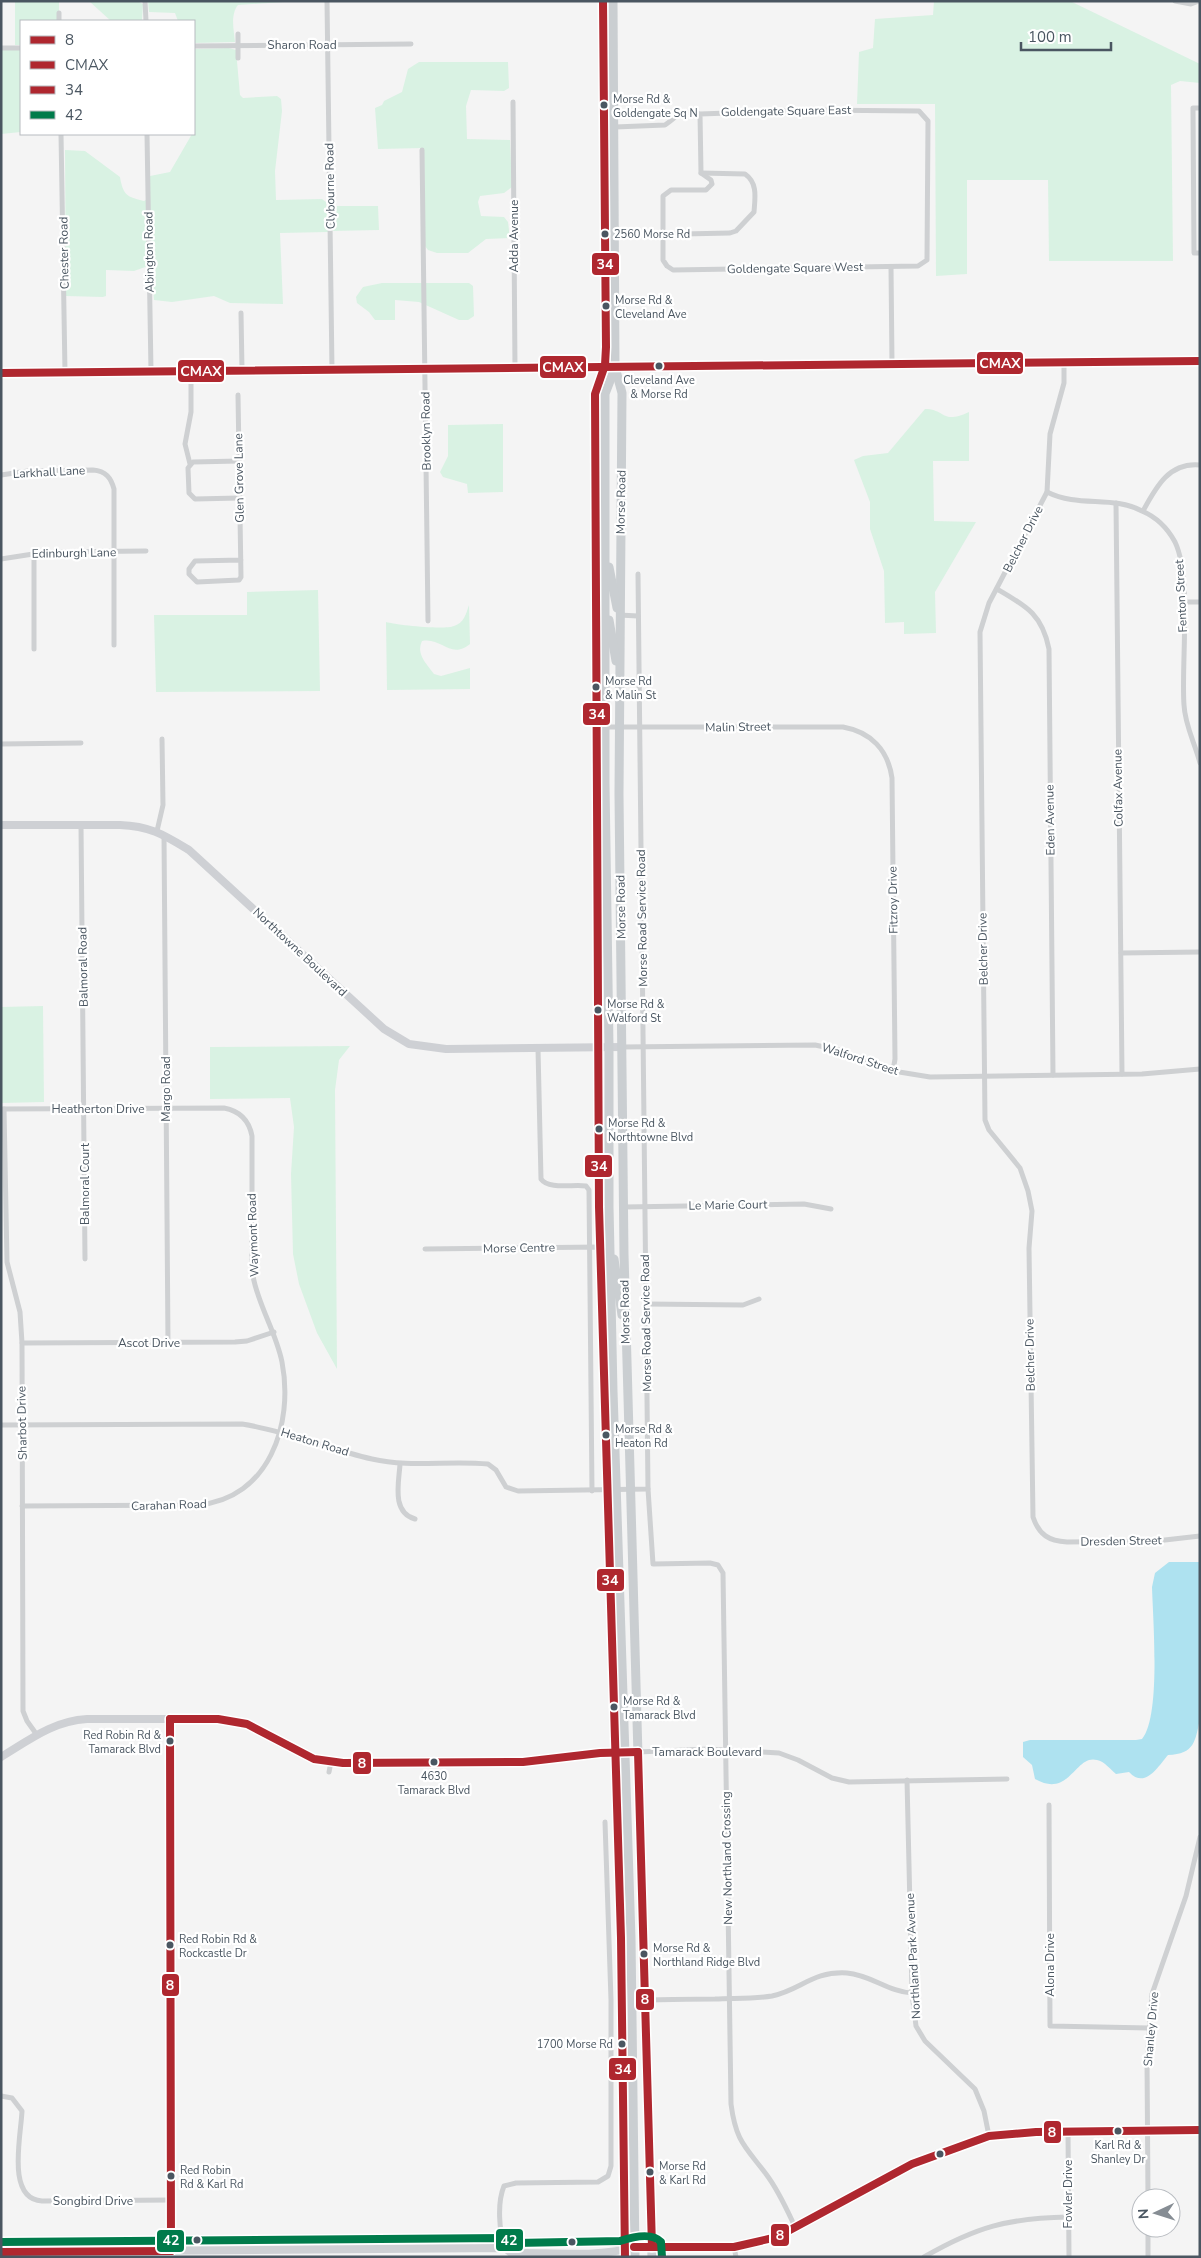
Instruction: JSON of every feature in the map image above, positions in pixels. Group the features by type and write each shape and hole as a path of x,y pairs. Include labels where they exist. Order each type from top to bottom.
{"main road":[{"name":"Morse Road","path":"614,1 615,367 622,393 619,727 624,1207 652,2257"},
{"path":"1,373 1200,361"},
{"name":"Morse Road","path":"615,367 605,394 605,727 610,1254 625,1752 635,2257"},
{"path":"605,542 613,598 619,615"},
{"path":"605,614 609,621 619,674"},
{"name":"Northtowne Boulevard","path":"1,825 134,825 157,831 188,850 384,1029 410,1044 446,1049 609,1047"},
{"name":"Walford Street","path":"609,1047 622,1047"},
{"path":"610,1254 615,1260 619,1303 626,1322"},
{"name":"Tamarack Boulevard","path":"1,1757 54,1726 74,1720 170,1719 218,1719 246,1724 314,1759 331,1762 524,1762 638,1752"},
{"path":"505,2248 510,2243 587,2242 619,2242 634,2247 734,2247 762,2242 796,2229 901,2170 938,2153 989,2136 1068,2131 1200,2130"},
{"path":"1,2252 382,2253 505,2248 511,2253 558,2254 622,2251 634,2247"}],"street":[{"path":"145,1 146,20"},
{"name":"Clybourne Road","path":"327,1 332,370"},
{"path":"1176,1 1191,4 1198,2"},
{"path":"59,14 59,20"},
{"path":"238,34 238,58"},
{"name":"Sharon Road","path":"195,46 411,44"},
{"path":"1,48 20,48"},
{"name":"Adda Avenue","path":"513,102 515,369"},
{"path":"1200,108 1193,108 1194,253 1200,253"},
{"name":"Goldengate Square East","path":"614,128 665,125 676,114 685,111 700,114 919,111 928,121 928,255 927,260 918,266"},
{"path":"700,114 702,174"},
{"name":"Chester Road","path":"62,135 65,372"},
{"name":"Abington Road","path":"147,135 151,371"},
{"name":"Brooklyn Road","path":"422,150 428,622"},
{"path":"683,234 736,232 754,212 754,186 750,177 745,174 702,174"},
{"path":"676,234 663,234 665,193 671,190 709,190 711,180 702,174"},
{"name":"Goldengate Square West","path":"663,234 663,260 673,270 918,266"},
{"path":"891,267 892,365"},
{"path":"241,313 242,370"},
{"name":"Belcher Drive","path":"1043,1536 1036,1527 1033,1517 1029,1248 1032,1211 1028,1191 1020,1168 986,1126 979,650 984,617 1047,492 1050,434 1064,383 1064,363"},
{"path":"191,371 192,412 185,444 190,464 188,468 189,492 194,498 239,498"},
{"name":"Glen Grove Lane","path":"238,395 239,498 241,560 241,576 238,580 197,582 189,574 189,569 195,561 241,560"},
{"path":"190,464 193,462 239,461"},
{"path":"1143,511 1164,477 1176,468 1190,464 1200,465"},
{"name":"Larkhall Lane","path":"1,475 42,471 93,470 106,474 114,489 114,645"},
{"name":"Fenton Street","path":"1047,492 1060,499 1082,503 1116,502 1143,511 1160,523 1175,544 1182,571 1185,718 1200,764"},
{"name":"Colfax Avenue","path":"1116,502 1122,1074"},
{"name":"Edinburgh Lane","path":"1,558 34,552 146,551"},
{"path":"34,552 34,649"},
{"name":"Morse Road Service Road","path":"638,574 648,1490 652,1564"},
{"name":"Eden Avenue","path":"997,589 1025,605 1033,612 1042,624 1049,649 1053,1074"},
{"path":"1183,602 1200,602"},
{"path":"619,615 638,616"},
{"name":"Malin Street","path":"605,727 843,727 868,736"},
{"name":"Fitzroy Drive","path":"868,736 883,750 892,778 895,1059 893,1071"},
{"path":"157,831 163,805 162,739"},
{"path":"1,744 81,743"},
{"name":"Balmoral Road","path":"81,825 84,1109"},
{"name":"Margo Road","path":"164,835 168,1343"},
{"path":"1121,953 1200,952"},
{"name":"Walford Street","path":"622,1047 815,1044 839,1050 893,1071 930,1077 1122,1074 1200,1069"},
{"path":"538,1049 540,1174 544,1182 548,1184 586,1186 589,1190 592,1491"},
{"name":"Heatherton Drive","path":"2,1109 224,1108"},
{"name":"Waymont Road","path":"224,1108 243,1116 250,1129 253,1275 274,1332 282,1363 284,1412 280,1432"},
{"name":"Sharbot Drive","path":"2,1109 6,1262 20,1312 22,1343 23,1711 27,1721 37,1735"},
{"name":"Balmoral Court","path":"84,1109 85,1258"},
{"name":"Le Marie Court","path":"624,1207 804,1204 830,1208"},
{"name":"Morse Centre","path":"425,1249 600,1247 610,1254"},
{"path":"646,1304 743,1305 759,1299"},
{"name":"Ascot Drive","path":"22,1343 235,1342 254,1339 274,1332"},
{"name":"Heaton Road","path":"1,1425 242,1424 280,1432 373,1459 400,1464 488,1464 496,1470 506,1487 518,1491 616,1490"},
{"name":"Carahan Road","path":"22,1506 198,1506 222,1501 232,1497 256,1479 264,1469 280,1432"},
{"path":"400,1464 399,1502 402,1511 414,1518"},
{"path":"616,1490 648,1490"},
{"name":"Dresden Street","path":"1043,1536 1055,1541 1068,1542 1156,1541 1200,1536"},
{"name":"New Northland Crossing","path":"652,1564 710,1563 718,1565 723,1573 725,1618 724,1750 728,1830 728,1998 731,2104 736,2133 743,2146 774,2187 796,2229"},
{"path":"170,1719 171,2251"},
{"name":"Tamarack Boulevard","path":"638,1752 724,1750 779,1753 798,1760 832,1778 849,1782 1007,1779"},
{"path":"329,1772 331,1762"},
{"name":"Northland Park Avenue","path":"907,1780 912,1993 916,2026 925,2041 975,2089 984,2111 989,2136"},
{"name":"Alona Drive","path":"1049,1805 1050,2026 1149,2028"},
{"path":"505,2248 502,2238 501,2212 501,2194 504,2186 516,2183 598,2182 608,2176 611,2166 611,2000 604,1822"},
{"name":"Shanley Drive","path":"1148,2188 1147,2060 1152,1994 1186,1896 1200,1837"},
{"path":"631,2000 774,1995 825,1974 848,1974 869,1978 903,1993 912,1993"},
{"name":"Songbird Drive","path":"1,2096 7,2096 17,2101 22,2110 19,2145 21,2187 24,2193 35,2201 171,2200"},
{"name":"Fowler Drive","path":"1068,2131 1068,2257"},
{"path":"924,2257 963,2235 986,2227 1016,2220 1068,2217"},
{"path":"1148,2238 1148,2257"},
{"path":"734,2247 736,2257"}],"green space":[{"path":"15,1 59,1 59,20 20,20 20,45 15,45"},
{"path":"89,1 137,1 143,4 142,20 110,20"},
{"path":"148,1 299,1 238,5 233,18 235,42 195,43 195,20 178,20 175,13 149,12"},
{"path":"934,1 1070,1 1200,64 1200,83 1180,81 1171,85 1173,261 1049,261 1048,180 967,180 967,274 936,276 935,104 857,104 859,52 873,48 875,19 933,15"},
{"path":"229,48 236,50 240,95 243,98 277,96 281,99 282,111 275,171 276,200 322,199 326,202 328,232 280,233 283,304 230,303 214,296 172,302 154,300 151,265 134,271 106,270 106,296 66,296 65,150 85,151 120,177 124,191 127,194 144,201 149,198 150,176 170,172 191,135 195,135 195,49"},
{"path":"1,50 20,50 20,132 1,134"},
{"path":"419,62 508,62 509,88 504,91 471,90 466,106 467,139 510,140 512,187 504,193 480,196 478,202 481,216 504,217 508,222 510,238 486,239 468,253 437,253 428,250 425,246 424,148 378,149 375,108 402,92 408,69"},
{"path":"332,206 378,206 379,230 332,231"},
{"path":"382,283 469,283 473,286 474,316 468,320 459,320 419,302 395,300 395,320 375,320 369,312 357,303 356,297 363,287"},
{"path":"925,409 937,411 948,417 960,416 969,412 969,461 933,461 934,521 976,522 935,592 936,633 904,634 904,622 885,623 884,571 870,529 870,502 854,460 863,456 888,453"},
{"path":"503,424 503,492 468,493 467,484 443,477 440,472 448,456 448,425"},
{"path":"318,590 320,691 156,692 154,615 247,615 247,592"},
{"path":"469,605 470,644 457,650 435,642 422,641 420,650 434,674 441,676 470,668 470,689 387,690 386,622 409,626 454,626 466,615"},
{"path":"43,1006 44,1102 1,1103 1,1007"},
{"path":"350,1046 339,1060 335,1090 337,1369 317,1333 299,1284 293,1254 291,1174 294,1127 290,1098 210,1099 210,1047"}],"water":[{"path":"1169,1562 1200,1562 1200,1719 1197,1734 1192,1745 1184,1752 1168,1755 1155,1771 1145,1778 1135,1777 1129,1772 1116,1774 1102,1762 1089,1760 1083,1763 1071,1775 1056,1784 1047,1784 1035,1779 1032,1765 1023,1757 1023,1742 1030,1740 1142,1739 1148,1727 1154,1690 1152,1587 1155,1573"}],"transit line":[{"name":"34","path":"603,1 606,347 605,365 595,394 599,1207 621,1938 625,2257"},
{"name":"CMAX","path":"1,373 1200,361"},
{"name":"8","path":"170,1719 171,2251"},
{"name":"8","path":"170,1719 218,1719 247,1724 314,1759 343,1763 523,1762 600,1753 638,1752"},
{"name":"8","path":"638,1752 652,2247"},
{"name":"8","path":"634,2247 734,2247 777,2237 912,2164 989,2136 1036,2132 1200,2130"},
{"name":"42","path":"1,2242 505,2238 515,2243 620,2241 647,2236 661,2242 662,2257"},
{"name":"8","path":"1,2252 171,2251"}],"place":[{"name":"Morse Rd & Goldengate Sq N","path":"604,105"},
{"name":"2560 Morse Rd","path":"605,234"},
{"name":"Morse Rd & Cleveland Ave","path":"606,306"},
{"name":"Cleveland Ave & Morse Rd","path":"659,366"},
{"name":"Morse Rd & Malin St","path":"596,687"},
{"name":"Morse Rd & Walford St","path":"598,1010"},
{"name":"Morse Rd & Northtowne Blvd","path":"599,1129"},
{"name":"Morse Rd & Heaton Rd","path":"606,1435"},
{"name":"Morse Rd & Tamarack Blvd","path":"614,1707"},
{"name":"Red Robin Rd & Tamarack Blvd","path":"170,1741"},
{"name":"4630 Tamarack Blvd","path":"434,1762"},
{"name":"Red Robin Rd & Rockcastle Dr","path":"170,1945"},
{"name":"Morse Rd & Northland Ridge Blvd","path":"644,1954"},
{"name":"1700 Morse Rd","path":"622,2044"},
{"name":"Karl Rd & Shanley Dr","path":"1118,2131"},
{"name":"Morse Rd & Karl Rd","path":"650,2172"},
{"name":"Red Robin Rd & Karl Rd","path":"171,2176"}]}
